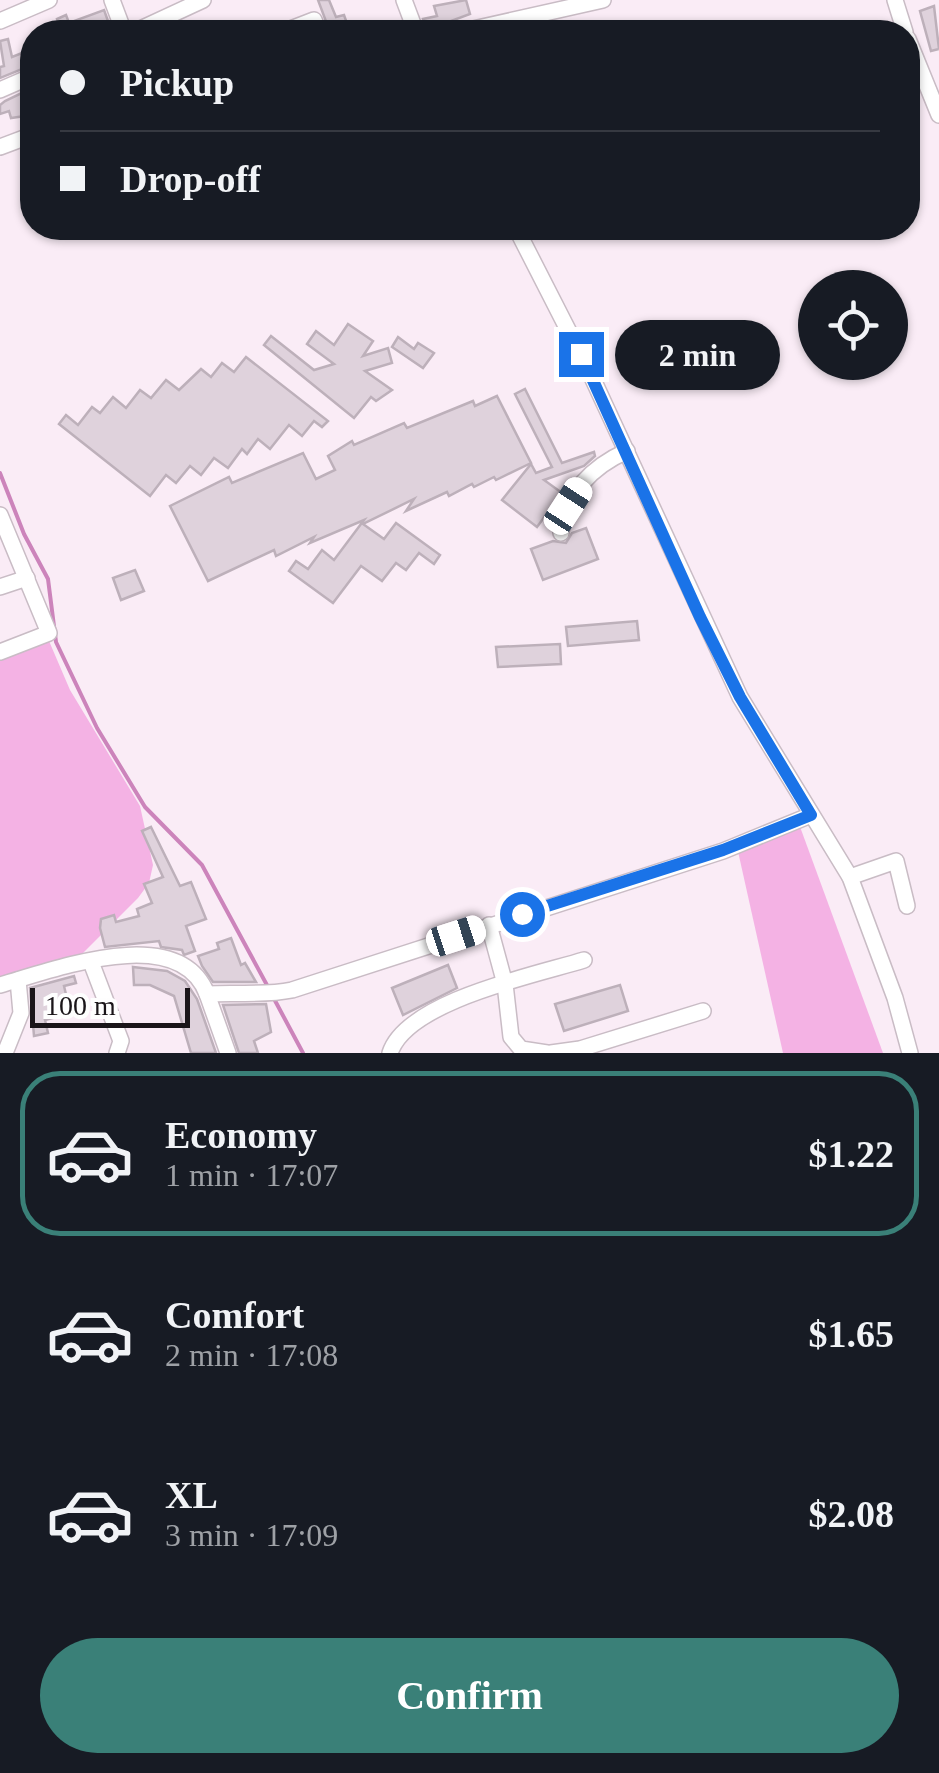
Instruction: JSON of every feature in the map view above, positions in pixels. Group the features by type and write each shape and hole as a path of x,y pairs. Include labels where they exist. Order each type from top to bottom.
{"street":[{"path":"0,20 49,0"},
{"path":"153,20 177,5 204,0"},
{"path":"514,20 603,0"},
{"path":"920,69 939,115"},
{"path":"522,240 627,451 740,697 850,878 896,998 910,1053"},
{"path":"561,532 568,506 598,464 627,451"},
{"path":"0,516 48,629 48,636 0,652"},
{"path":"0,587 27,578"},
{"path":"207,994 238,992 264,996 292,990 723,850 811,815"},
{"path":"850,878 896,861 907,906"},
{"path":"489,925 516,1044 527,1051 580,1050 703,1010"},
{"path":"0,984 147,952 172,959 200,975 228,1053"},
{"path":"390,1053 397,1037 411,1026 474,993 584,960"},
{"path":"91,962 121,1042 118,1053"},
{"path":"5,1053 21,1013 18,980"}],"shaded area":[{"path":"49,641 70,690 140,806 153,865 149,883 138,898 74,962 0,977 0,656"},
{"path":"799,824 883,1053 783,1053 737,847"}],"building":[{"path":"318,0 329,0 336,17 344,15 346,20 326,20"},
{"path":"466,0 470,14 454,20 423,20 437,16 434,6"},
{"path":"934,6 939,49 931,51 920,11"},
{"path":"104,10 108,20 77,20"},
{"path":"8,39 12,57 20,54 20,70 0,78 0,67 4,66 0,41"},
{"path":"20,94 20,117 11,118 9,111 0,114 0,105"},
{"path":"348,324 373,341 363,356 388,348 392,363 365,371 392,390 376,401 371,397 354,418 264,345 271,336 314,370 334,364 307,344 316,331 334,345"},
{"path":"398,337 414,349 418,343 434,353 423,368 392,347"},
{"path":"246,357 328,421 322,427 314,421 302,436 289,425 270,449 258,439 247,454 242,449 228,468 214,458 201,475 190,466 176,483 166,475 150,496 59,424 66,415 78,425 92,407 100,413 113,397 126,408 140,390 151,398 166,380 179,390 201,369 211,377 222,363 234,372"},
{"path":"525,389 562,463 594,452 595,456 584,466 544,480 562,493 537,527 502,500 531,464 536,473 552,467 515,394"},
{"path":"497,396 531,463 496,480 494,477 474,487 472,484 449,496 447,492 406,511 414,499 363,524 384,539 396,523 440,555 434,564 419,553 406,570 396,563 382,581 361,566 333,603 289,571 296,561 308,569 322,550 334,560 364,520 310,543 314,537 276,556 274,550 208,581 170,506 229,477 232,483 303,453 316,479 335,470 328,456 352,441 354,445 404,423 407,428 473,401 475,406"},
{"path":"586,528 598,559 543,580 531,549 553,541 566,543 572,533"},
{"path":"135,570 144,591 121,600 113,578"},
{"path":"637,621 639,640 568,646 566,627"},
{"path":"560,644 561,664 498,667 496,647"},
{"path":"151,827 180,886 191,882 206,919 186,926 195,951 184,955 182,950 161,947 159,941 105,947 100,928 101,919 114,915 116,922 139,916 137,909 152,903 144,884 163,877 142,831"},
{"path":"231,938 241,965 245,963 256,982 213,982 202,966 198,956 219,949 217,943"},
{"path":"448,965 457,988 403,1015 392,988"},
{"path":"133,967 167,971 185,981 197,999 216,1053 191,1053 174,996 150,985 134,985"},
{"path":"74,976 76,983 64,986 69,1007 58,1009 60,1016 45,1020 48,1033 34,1036 30,988"},
{"path":"620,985 628,1011 564,1031 555,1004"},
{"path":"266,1004 271,1032 254,1041 258,1053 239,1053 223,1005"}],"waterway":[{"path":"0,473 24,534 48,579 56,642 97,728 145,807 202,865 268,987"},
{"path":"272,995 303,1053"}],"route":[{"path":"522,914 723,850 811,815 740,697 700,617 581,354"}]}
